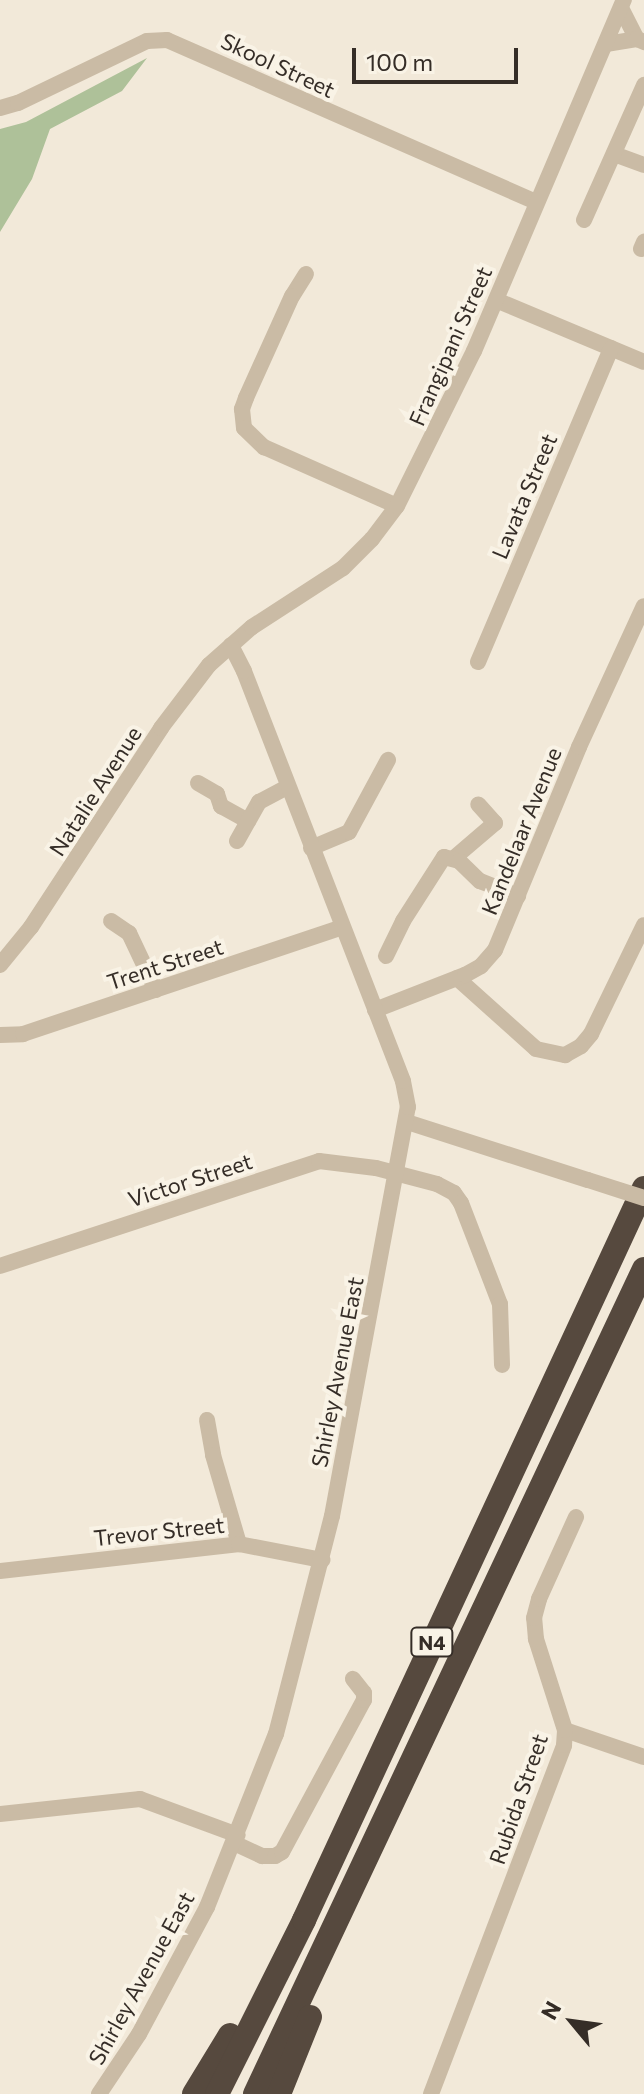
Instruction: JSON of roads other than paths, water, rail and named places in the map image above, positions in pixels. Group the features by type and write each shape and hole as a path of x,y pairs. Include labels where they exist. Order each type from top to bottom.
{"highway":[{"name":"N4","path":"217,2094 304,1920 644,1188"},
{"name":"N4","path":"255,2094 644,1269"},
{"path":"194,2094 248,2006 466,1567"},
{"path":"279,2094 386,1821"}],"street":[{"path":"606,44 641,40 622,4"},
{"name":"Frangipani Street","path":"231,645 343,568 372,539 397,506 434,437 496,300 622,4"},
{"name":"Skool Street","path":"0,108 18,103 147,41 167,40 536,202"},
{"path":"584,220 644,85"},
{"path":"614,154 644,165"},
{"path":"306,274 292,296 246,398 242,409 244,428 264,447 397,506"},
{"path":"496,300 644,362"},
{"name":"Lavata Street","path":"478,662 611,348"},
{"name":"Kandelaar Avenue","path":"375,1010 457,978 490,957 579,747 644,606"},
{"name":"Shirley Avenue East","path":"99,2094 146,2021 212,1898 276,1734 322,1560 407,1122 408,1107 403,1081 244,671 231,645"},
{"name":"Natalie Avenue","path":"0,965 38,917 189,690 231,645"},
{"path":"311,848 349,832 388,760"},
{"path":"198,783 217,794 221,806 248,821"},
{"path":"237,841 264,798 287,787"},
{"path":"454,858 495,823 493,816 478,804"},
{"path":"386,956 434,868 444,857 454,858 469,867 480,881 518,896"},
{"path":"111,921 129,933 156,990"},
{"path":"457,978 536,1049 565,1055 581,1046 591,1034 644,925"},
{"name":"Trent Street","path":"0,1035 23,1034 342,927"},
{"path":"407,1122 644,1198"},
{"name":"Victor Street","path":"0,1266 319,1161 349,1163 447,1188 461,1203 500,1304 502,1365"},
{"path":"207,1420 213,1455 239,1544"},
{"name":"Rubida Street","path":"431,2094 560,1758 565,1730 534,1629 539,1599 576,1517"},
{"name":"Trevor Street","path":"0,1571 239,1544 322,1560"},
{"path":"0,1814 140,1799 236,1839 266,1857 282,1852 365,1697 353,1679"},
{"path":"565,1730 644,1757"}]}
